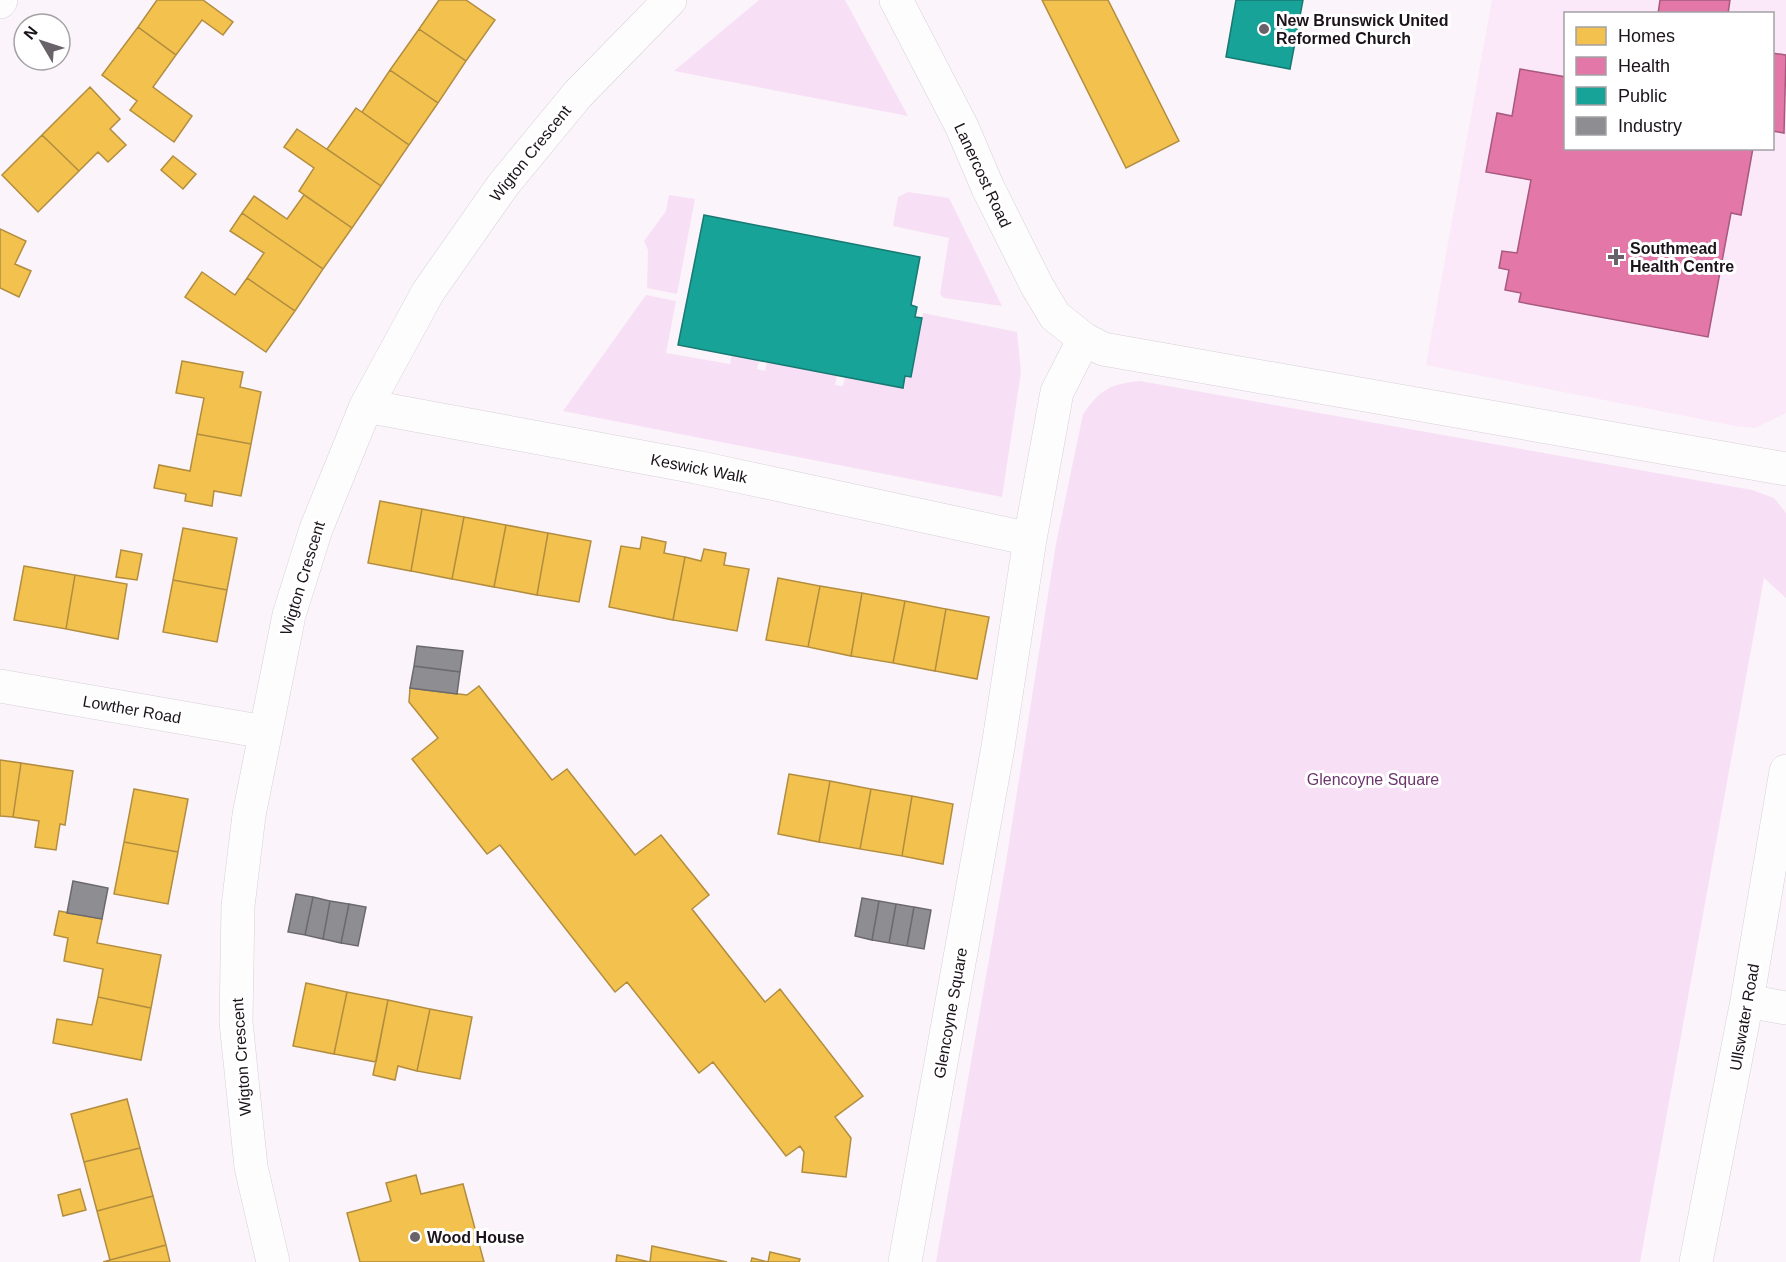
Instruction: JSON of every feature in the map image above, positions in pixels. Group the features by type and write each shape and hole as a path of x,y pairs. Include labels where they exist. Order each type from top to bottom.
{"street":[{"name":"Wigton Crescent","path":"273,1262 251,1167 236,1022 238,906 249,815 292,604 316,529 366,406 428,292 503,185 578,94 670,0"},
{"name":"Lanercost Road","path":"897,0 962,127 988,188 1037,286 1055,316 1084,339"},
{"path":"1084,339 1102,350 1786,468"},
{"name":"Glencoyne Square","path":"905,1262 998,747 1030,539 1057,392 1084,339"},
{"name":"Keswick Walk","path":"366,406 696,467 1030,539"},
{"name":"Lowther Road","path":"0,686 265,732"},
{"name":"Ullswater Road","path":"1696,1262 1748,1001 1786,771"},
{"path":"1748,1001 1786,1008"}],"shaded area":[{"name":"Southmead Health Centre","path":"1492,0 1786,0 1786,413 1755,428 1426,365"}],"green space":[{"path":"759,0 845,0 908,116 674,71"},
{"path":"908,192 949,198 1002,306 944,298 940,294 949,238 893,226 898,197"},
{"path":"669,195 695,199 677,294 647,288 648,250 644,241 666,211"},
{"path":"646,295 676,301 666,353 730,364 732,355 759,361 757,369 765,371 767,362 837,376 835,385 843,386 845,377 903,388 905,376 911,377 923,313 1017,332 1021,372 1002,497 563,411"},
{"name":"Glencoyne Square","path":"1140,381 1752,490 1774,498 1786,513 1786,598 1764,578 1640,1262 936,1262 1006,862 1056,544 1083,414 1107,389"}],"building: Homes":[{"path":"157,0 203,0 233,22 223,35 202,20 176,55 138,27"},
{"path":"439,0 466,0 495,20 466,61 419,29"},
{"path":"1042,0 1108,0 1179,141 1126,168"},
{"path":"138,27 176,55 153,87 192,116 174,142 130,110 137,101 102,75"},
{"path":"419,29 466,61 438,103 390,70"},
{"path":"390,70 438,103 409,145 362,112"},
{"path":"90,87 120,119 110,129 126,145 108,162 98,152 79,171 42,135"},
{"path":"356,108 409,145 381,186 327,149"},
{"path":"297,129 381,186 352,228 299,191 314,168 284,147"},
{"path":"42,135 79,171 38,212 2,175"},
{"path":"173,156 196,174 183,189 161,170"},
{"path":"304,195 352,228 323,269 242,213 254,196 287,219"},
{"path":"242,213 323,269 295,311 247,278 264,253 230,231"},
{"path":"0,229 26,241 15,264 31,271 19,297 0,288"},
{"path":"202,272 235,295 247,278 295,311 266,352 185,297"},
{"path":"182,361 243,372 240,387 261,392 251,444 197,434 204,398 176,393"},
{"path":"197,434 251,444 241,496 214,491 212,506 185,501 186,494 154,488 159,465 190,471"},
{"path":"380,501 422,509 411,571 368,563"},
{"path":"422,509 464,517 452,579 411,571"},
{"path":"464,517 506,525 494,587 452,579"},
{"path":"506,525 548,533 537,595 494,587"},
{"path":"183,528 237,538 227,590 173,580"},
{"path":"548,533 591,541 579,602 537,595"},
{"path":"642,537 666,542 664,553 685,557 673,620 609,607 621,546 640,549"},
{"path":"704,549 726,553 724,565 749,569 737,631 673,620 685,557 701,561"},
{"path":"121,550 142,554 137,580 116,577"},
{"path":"24,566 75,575 66,629 14,620"},
{"path":"75,575 127,584 118,639 66,629"},
{"path":"778,578 820,586 808,647 766,640"},
{"path":"173,580 227,590 217,642 163,632"},
{"path":"820,586 862,593 851,656 808,647"},
{"path":"862,593 905,601 893,663 851,656"},
{"path":"905,601 946,609 935,671 893,663"},
{"path":"946,609 989,617 977,679 935,671"},
{"path":"479,686 552,780 567,769 635,855 661,835 709,895 692,909 765,1002 780,989 863,1096 835,1117 851,1138 846,1177 802,1172 804,1152 800,1146 786,1156 713,1062 699,1073 627,982 615,992 500,845 487,854 412,759 438,738 409,702 410,688 467,695"},
{"path":"0,760 21,763 13,817 0,816"},
{"path":"21,763 73,771 65,825 60,824 56,850 35,847 39,821 13,817"},
{"path":"789,774 830,781 819,842 778,834"},
{"path":"830,781 871,789 860,849 819,842"},
{"path":"134,789 188,799 178,852 124,842"},
{"path":"871,789 912,796 902,856 860,849"},
{"path":"912,796 953,804 943,864 902,856"},
{"path":"124,842 178,852 168,904 114,894"},
{"path":"59,911 102,919 97,943 161,955 151,1008 98,997 103,969 64,961 68,938 54,935"},
{"path":"306,983 347,992 334,1054 293,1046"},
{"path":"347,992 388,1000 376,1062 334,1054"},
{"path":"98,997 151,1008 141,1060 53,1043 57,1019 92,1025"},
{"path":"388,1000 430,1009 417,1071 398,1066 395,1080 373,1075"},
{"path":"430,1009 472,1017 460,1079 417,1071"},
{"path":"127,1099 140,1148 84,1162 71,1114"},
{"path":"140,1148 153,1196 97,1211 84,1162"},
{"name":"Wood House","path":"416,1175 421,1194 463,1184 484,1262 360,1262 347,1213 391,1201 386,1183"},
{"path":"80,1189 86,1210 63,1216 58,1195"},
{"path":"153,1196 166,1245 110,1260 97,1211"},
{"path":"166,1245 170,1262 103,1262 110,1260"},
{"path":"652,1246 727,1262 650,1262"},
{"path":"770,1252 800,1259 799,1262 768,1262"},
{"path":"617,1255 650,1262 616,1262"},
{"path":"752,1258 768,1262 751,1262"}],"building: Health":[{"path":"1660,0 1730,0 1728,12 1658,12"},
{"path":"1774,53 1786,55 1784,133 1774,131"},
{"path":"1520,69 1564,77 1564,150 1753,150 1741,215 1731,213 1708,337 1519,302 1521,293 1505,290 1509,270 1499,268 1502,251 1517,253 1531,180 1486,172 1497,113 1512,116"}],"building: Public":[{"name":"New Brunswick United Reformed Church","path":"1236,0 1303,0 1290,69 1226,57"},
{"path":"704,215 920,257 911,305 917,307 915,317 922,318 911,377 905,376 903,388 678,345"}],"building: Industry":[{"path":"417,646 463,651 460,672 414,666"},
{"path":"414,666 460,672 457,694 410,688"},
{"path":"73,881 108,888 102,919 67,913"},
{"path":"296,894 313,897 305,935 288,932"},
{"path":"313,897 330,901 323,939 305,935"},
{"path":"862,898 879,901 872,940 855,936"},
{"path":"330,901 349,904 341,943 323,939"},
{"path":"879,901 896,904 889,943 872,940"},
{"path":"349,904 366,907 358,946 341,943"},
{"path":"896,904 914,907 907,946 889,943"},
{"path":"914,907 931,910 924,949 907,946"}],"place":[{"name":"New Brunswick United Reformed Church","path":"1264,29"},
{"name":"Southmead Health Centre","path":"1616,257"},
{"name":"Wood House","path":"415,1237"}]}
